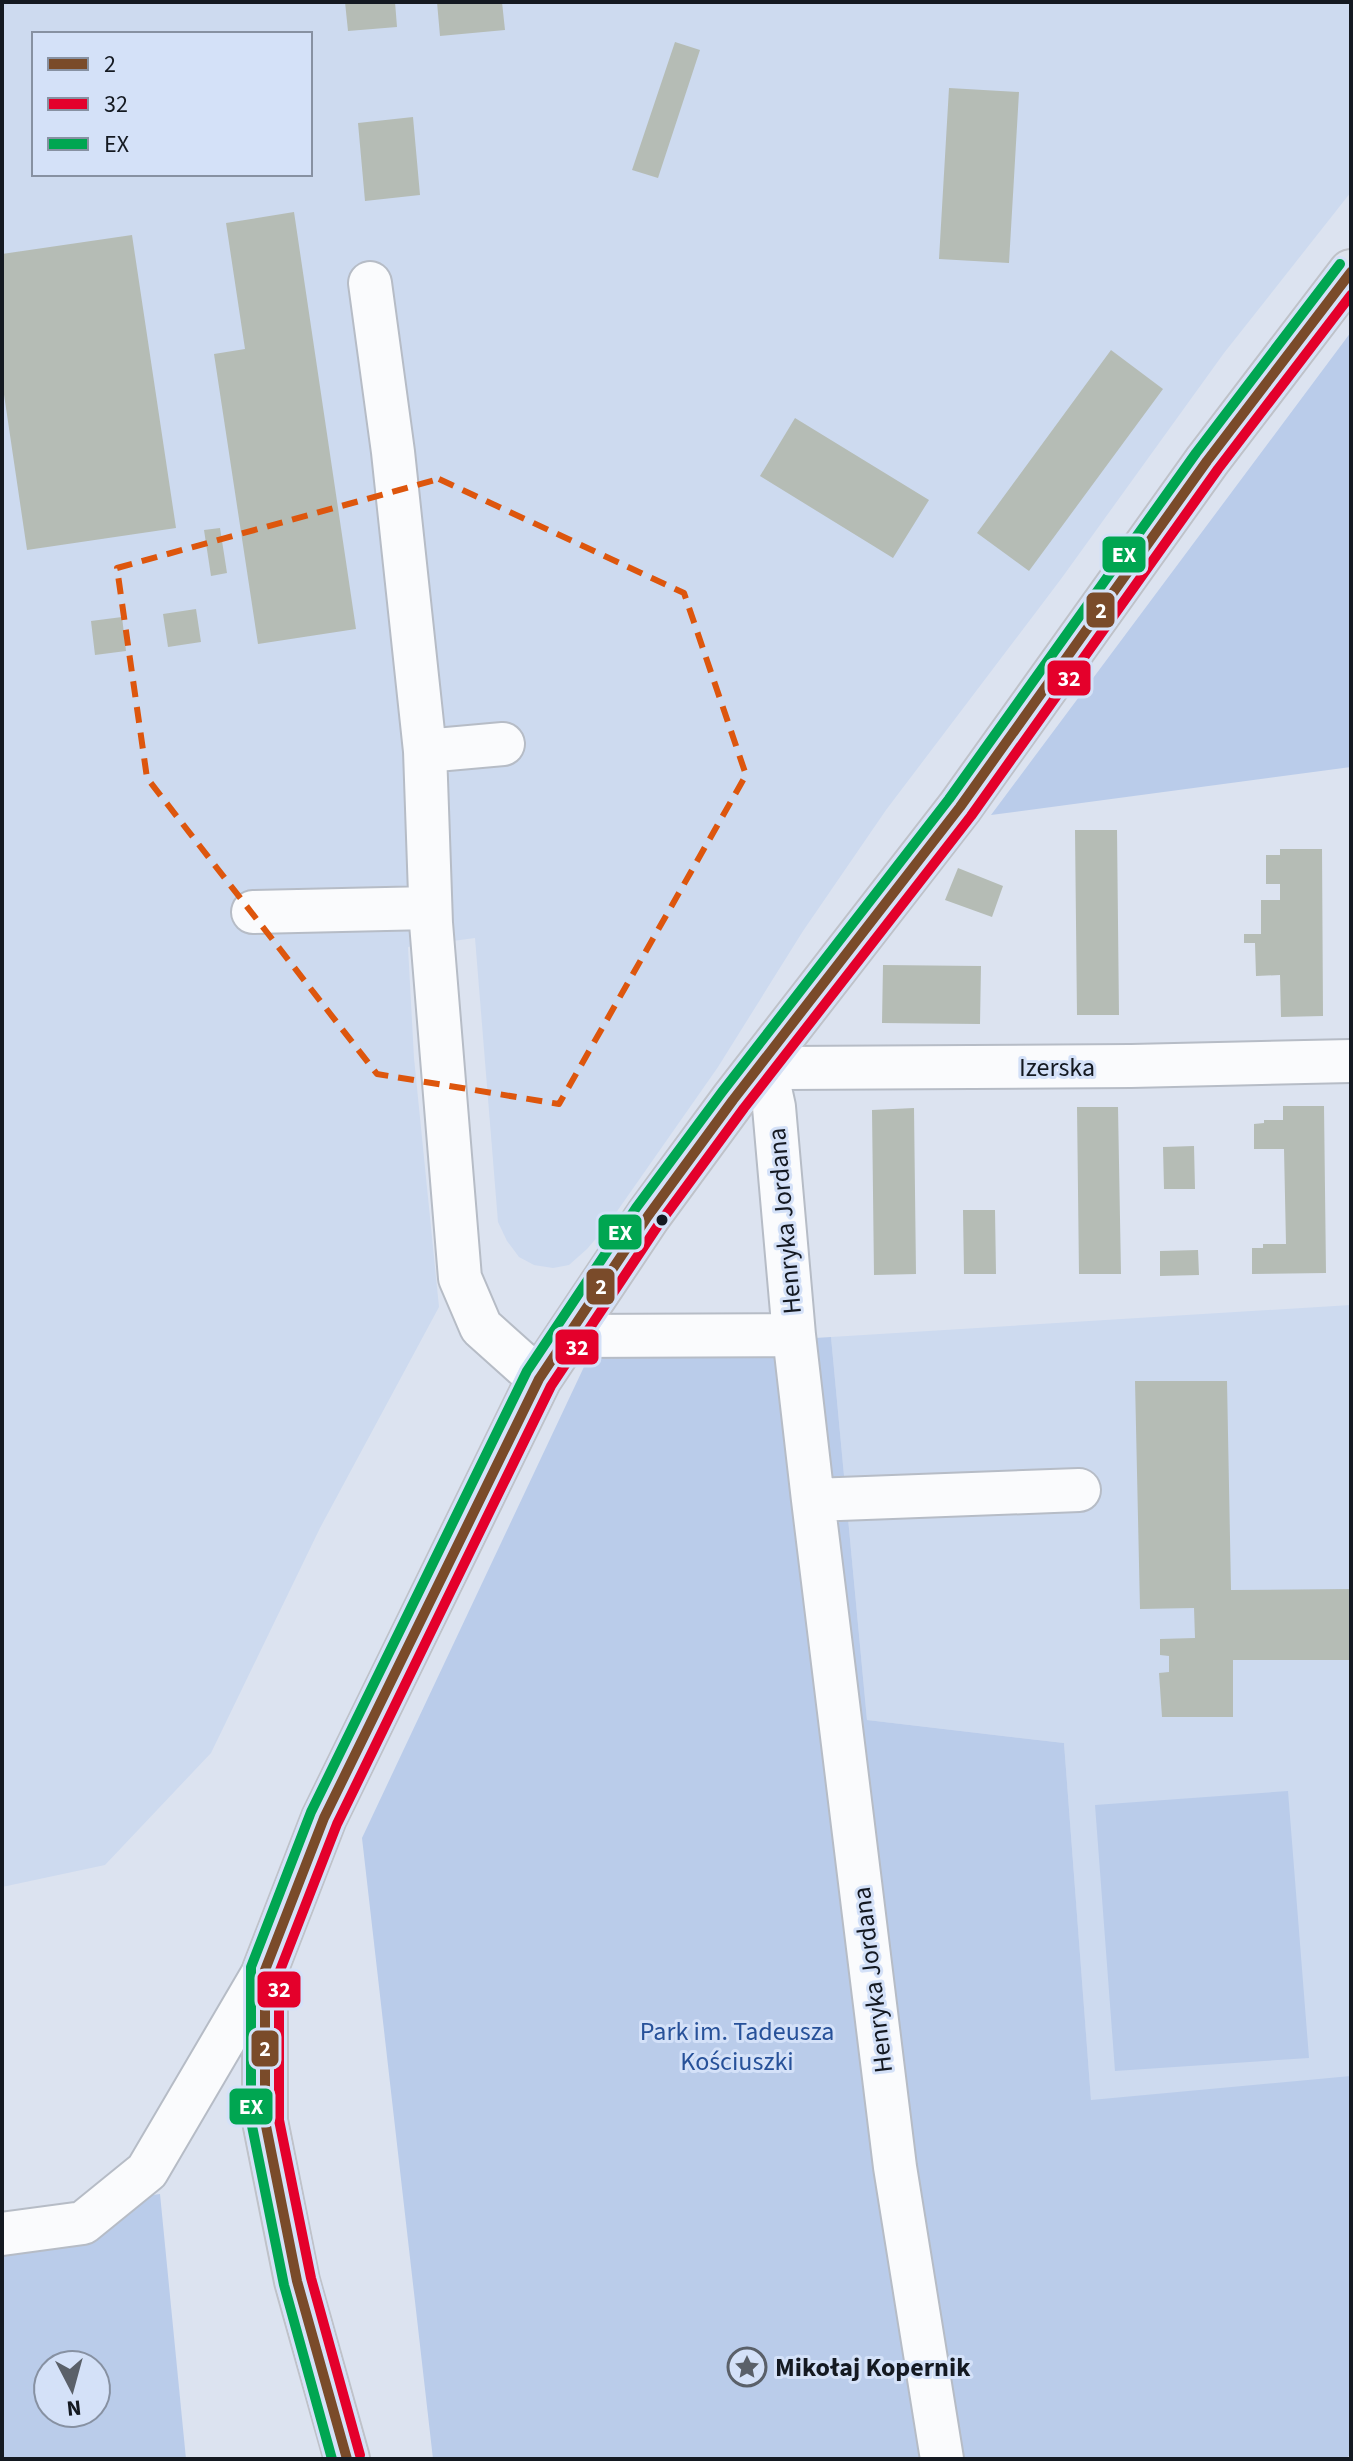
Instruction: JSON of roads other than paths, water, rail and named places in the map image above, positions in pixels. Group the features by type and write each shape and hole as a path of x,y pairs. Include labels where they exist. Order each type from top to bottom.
{"main road":[{"path":"347,2459 297,2281 265,2121 265,1970 324,1818 539,1379 567,1336 648,1216 960,807 1207,461 1351,272"}],"street":[{"path":"370,283 395,467 425,751 430,908 460,1278 481,1327 539,1379"},
{"path":"425,751 503,744"},
{"path":"253,912 430,908"},
{"name":"Izerska","path":"764,1061 784,1068 1351,1061"},
{"name":"Henryka Jordana","path":"764,1061 774,1107 794,1335 895,2167 942,2459"},
{"name":"Henryka Jordana","path":"567,1336 794,1335"},
{"path":"813,1500 1079,1490"},
{"path":"2,2234 83,2223 147,2171 265,1970"}],"place":[{"name":"Mikołaj Kopernik","path":"747,2367"}],"park label":[{"name":"Park im. Tadeusza Kościuszki","path":"737,2046"}]}
